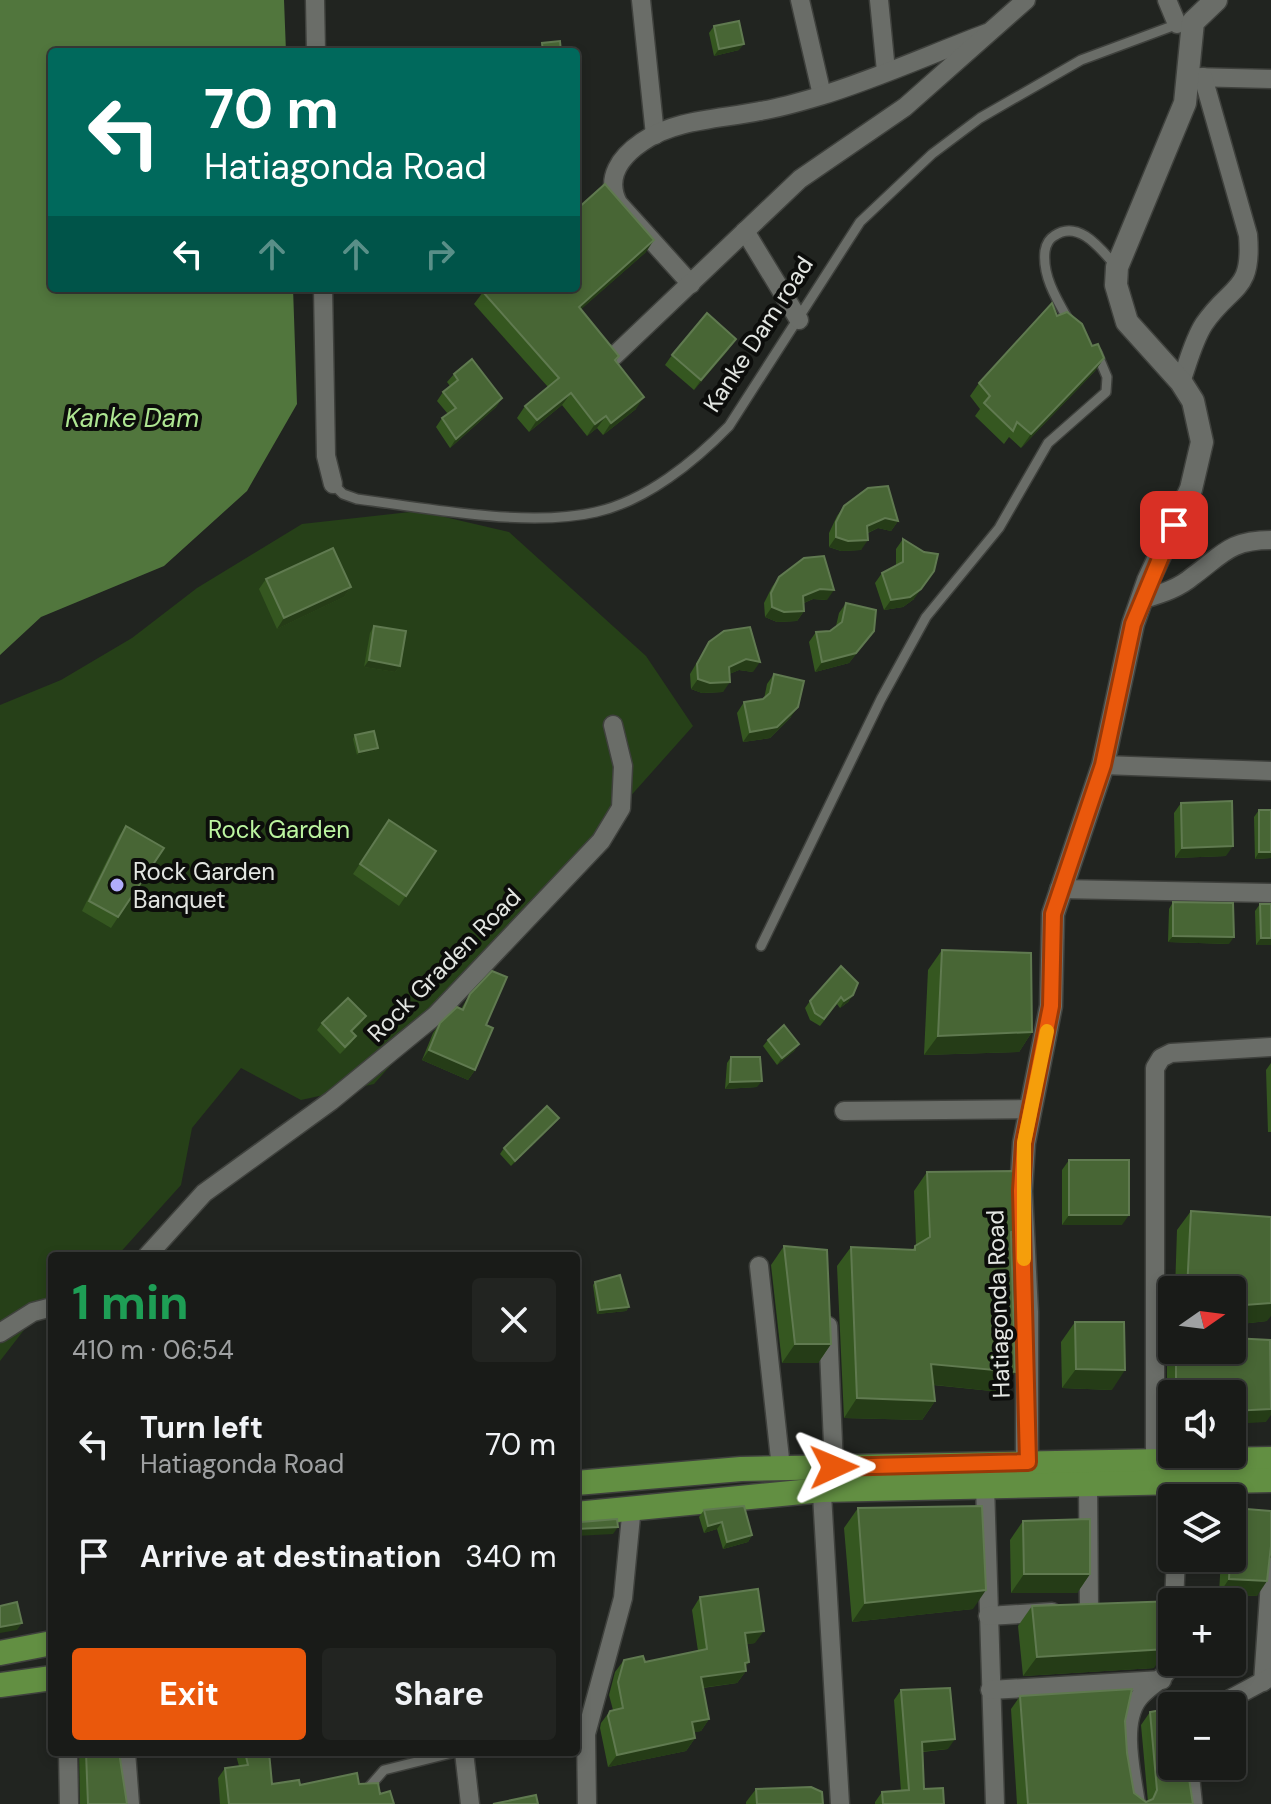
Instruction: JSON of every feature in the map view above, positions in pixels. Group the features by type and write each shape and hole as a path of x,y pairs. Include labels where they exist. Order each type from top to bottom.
{"main road":[{"path":"580,1513 825,1474 1027,1474 1155,1460 1271,1459"},
{"path":"580,1483 781,1468 985,1486 1027,1474 1088,1484 1158,1489"},
{"path":"1234,1484 1271,1480"},
{"path":"0,1653 48,1644"},
{"path":"0,1685 48,1679"}],"street":[{"path":"315,0 316,48"},
{"path":"641,0 655,135"},
{"path":"800,0 822,95"},
{"path":"879,0 886,71"},
{"path":"614,356 800,179 905,107 1026,0"},
{"path":"1167,0 1185,23 1196,77 1248,235 1250,260 1243,283 1203,325 1181,382"},
{"path":"1185,23 1216,0"},
{"path":"691,284 618,203 611,190 612,177 621,162 641,142 694,123 763,111 822,95 987,33"},
{"path":"1196,77 1271,79"},
{"path":"1117,267 1177,129 1196,77"},
{"path":"745,231 799,320"},
{"name":"Hatiagonda Road","path":"1027,1474 1021,1191 1030,1109 1051,1006 1050,942 1059,889 1103,765 1133,624 1199,465 1199,421 1193,401 1181,382 1127,322 1116,285 1117,267"},
{"name":"Kanke Dam road","path":"323,292 326,456 333,484"},
{"path":"1141,600 1181,585 1227,548 1253,540 1271,540"},
{"name":"Rock Graden Road","path":"151,1252 204,1193 331,1101 436,1015 601,841 621,808 623,766 613,725"},
{"path":"1103,765 1271,771"},
{"path":"1059,889 1271,893"},
{"path":"1161,1276 1155,1068 1161,1058 1171,1053 1271,1047"},
{"path":"844,1111 1030,1109"},
{"path":"759,1266 781,1468"},
{"path":"827,1303 825,1474 840,1804"},
{"path":"0,1333 33,1312 48,1308"},
{"path":"1155,1460 1161,1364"},
{"path":"988,1616 1096,1609 1088,1484"},
{"path":"985,1486 995,1804"},
{"path":"587,1804 586,1734 623,1598 632,1506"},
{"path":"1243,1692 1267,1679 1271,1567"},
{"path":"1136,1804 1129,1726 1131,1711 1138,1699 1165,1676"},
{"path":"990,1690 1162,1680"},
{"path":"68,1756 69,1804"},
{"path":"126,1756 130,1804"},
{"path":"464,1756 470,1804"},
{"path":"1190,1780 1193,1804"}],"lane":[{"name":"Kanke Dam road","path":"333,484 343,494 357,499 534,518 600,511 637,495 707,448 750,396 860,222 932,154 980,118 1081,60 1185,23"},
{"path":"1074,329 1052,291 1045,248 1051,238 1063,230 1079,232 1117,267"},
{"path":"761,946 881,699 926,617 999,528 1048,443 1106,392 1107,377 1090,346"},
{"path":"370,1786 384,1770 440,1756"}],"green space":[{"name":"Rock Garden","path":"419,511 509,532 646,656 693,726 374,1084 301,1100 241,1068 192,1128 181,1185 121,1252 48,1252 48,1308 34,1317 0,1361 0,705 61,680 132,638 197,588 302,524"}],"water":[{"name":"Kanke Dam","path":"0,0 284,0 286,48 48,48 48,292 293,292 297,404 247,491 164,566 41,617 0,655"}],"building":[{"path":"739,21 744,44 719,49 714,26"},
{"path":"560,41 561,48 543,48 542,43"},
{"path":"605,184 654,240 579,307 619,356 615,360 644,397 611,423 606,416 595,424 571,393 537,420 525,406 559,378 483,292 580,292 580,206"},
{"path":"1052,303 1057,316 1067,312 1082,324 1092,346 1098,344 1104,358 1031,434 1017,422 1013,431 984,403 990,396 979,383"},
{"path":"707,313 736,339 701,380 672,355"},
{"path":"472,359 502,398 456,439 442,418 456,408 443,392 458,380 454,374"},
{"path":"888,486 898,521 885,518 867,526 868,540 848,541 836,537 836,522 844,506 868,488"},
{"path":"903,539 924,552 938,554 934,571 921,589 910,597 891,600 882,573 903,562"},
{"path":"333,548 351,587 284,618 266,579"},
{"path":"824,556 834,590 820,589 803,596 804,611 784,612 772,607 771,593 779,577 804,558"},
{"path":"846,603 876,610 874,631 856,653 822,662 816,632 830,631 842,622"},
{"path":"374,626 406,631 400,666 369,660"},
{"path":"750,627 760,662 746,659 729,667 730,682 710,683 698,679 697,664 709,642 724,631"},
{"path":"774,674 804,681 798,707 777,727 750,732 744,702 763,699 770,693"},
{"path":"374,731 378,748 359,752 355,735"},
{"path":"1232,801 1233,846 1182,848 1181,803"},
{"path":"1259,810 1271,810 1271,852 1259,852"},
{"path":"389,820 436,851 406,896 360,864"},
{"name":"Rock Garden Banquet","path":"126,826 164,848 118,917 89,901"},
{"path":"1173,902 1233,903 1234,937 1173,936"},
{"path":"1260,904 1271,904 1271,938 1261,938"},
{"path":"942,950 1031,953 1032,1032 938,1036"},
{"path":"841,966 858,983 853,995 844,1001 841,997 824,1019 815,1013 810,1001"},
{"path":"492,971 507,977 486,1025 493,1028 475,1070 429,1050 440,1023 457,1007 463,1010 470,994"},
{"path":"348,998 366,1016 351,1031 356,1036 345,1047 322,1023"},
{"path":"784,1025 799,1044 782,1058 768,1040"},
{"path":"731,1057 760,1057 762,1081 730,1082"},
{"path":"547,1106 559,1118 515,1161 504,1148"},
{"path":"1069,1160 1129,1160 1129,1215 1069,1215"},
{"path":"1014,1171 1017,1231 1011,1232 1015,1372 931,1364 935,1401 857,1398 851,1247 915,1250 915,1246 930,1237 927,1172"},
{"path":"1191,1211 1271,1217 1271,1303 1246,1305 1246,1276 1188,1276"},
{"path":"784,1246 827,1250 831,1344 795,1344"},
{"path":"620,1275 629,1307 600,1310 595,1282"},
{"path":"1075,1322 1124,1322 1125,1370 1076,1369"},
{"path":"1246,1339 1270,1340 1271,1409 1246,1410 1246,1380 1176,1380 1176,1364 1246,1364"},
{"path":"744,1506 752,1535 727,1542 722,1522 708,1526 704,1510"},
{"path":"982,1506 986,1590 865,1603 858,1508"},
{"path":"1246,1509 1271,1511 1267,1581 1229,1579 1229,1572 1246,1572"},
{"path":"617,1519 618,1527 580,1529 580,1521"},
{"path":"1090,1519 1090,1574 1024,1574 1023,1521"},
{"path":"758,1589 764,1631 745,1633 749,1662 745,1663 746,1671 701,1677 709,1719 692,1722 695,1738 617,1755 608,1716 610,1711 623,1708 618,1682 624,1660 643,1656 645,1662 707,1649 700,1597"},
{"path":"17,1602 22,1623 0,1627 0,1606"},
{"path":"1158,1602 1158,1650 1037,1657 1032,1606"},
{"path":"950,1688 955,1739 922,1742 924,1789 943,1788 944,1804 883,1804 882,1792 909,1790 901,1690"},
{"path":"1132,1689 1125,1721 1134,1793 1146,1802 1153,1799 1157,1790 1150,1712 1158,1711 1158,1780 1189,1780 1193,1804 1028,1804 1020,1696"},
{"path":"86,1756 120,1756 127,1804 88,1804"},
{"path":"246,1756 269,1756 272,1784 299,1780 300,1785 357,1773 359,1784 378,1783 380,1794 390,1791 394,1804 229,1804 225,1768 248,1765"},
{"path":"811,1787 822,1792 823,1804 757,1804 756,1789"},
{"path":"536,1795 538,1804 493,1804"}],"slow traffic":[{"path":"1024,1259 1021,1191 1024,1143 1047,1031"}],"place":[{"name":"Rock Garden Banquet","path":"117,885"}],"route":[{"path":"834,1467 1028,1462 1027,1312 1021,1191 1024,1143 1051,1006 1053,914 1103,765 1133,624 1148,581 1174,525"}]}
